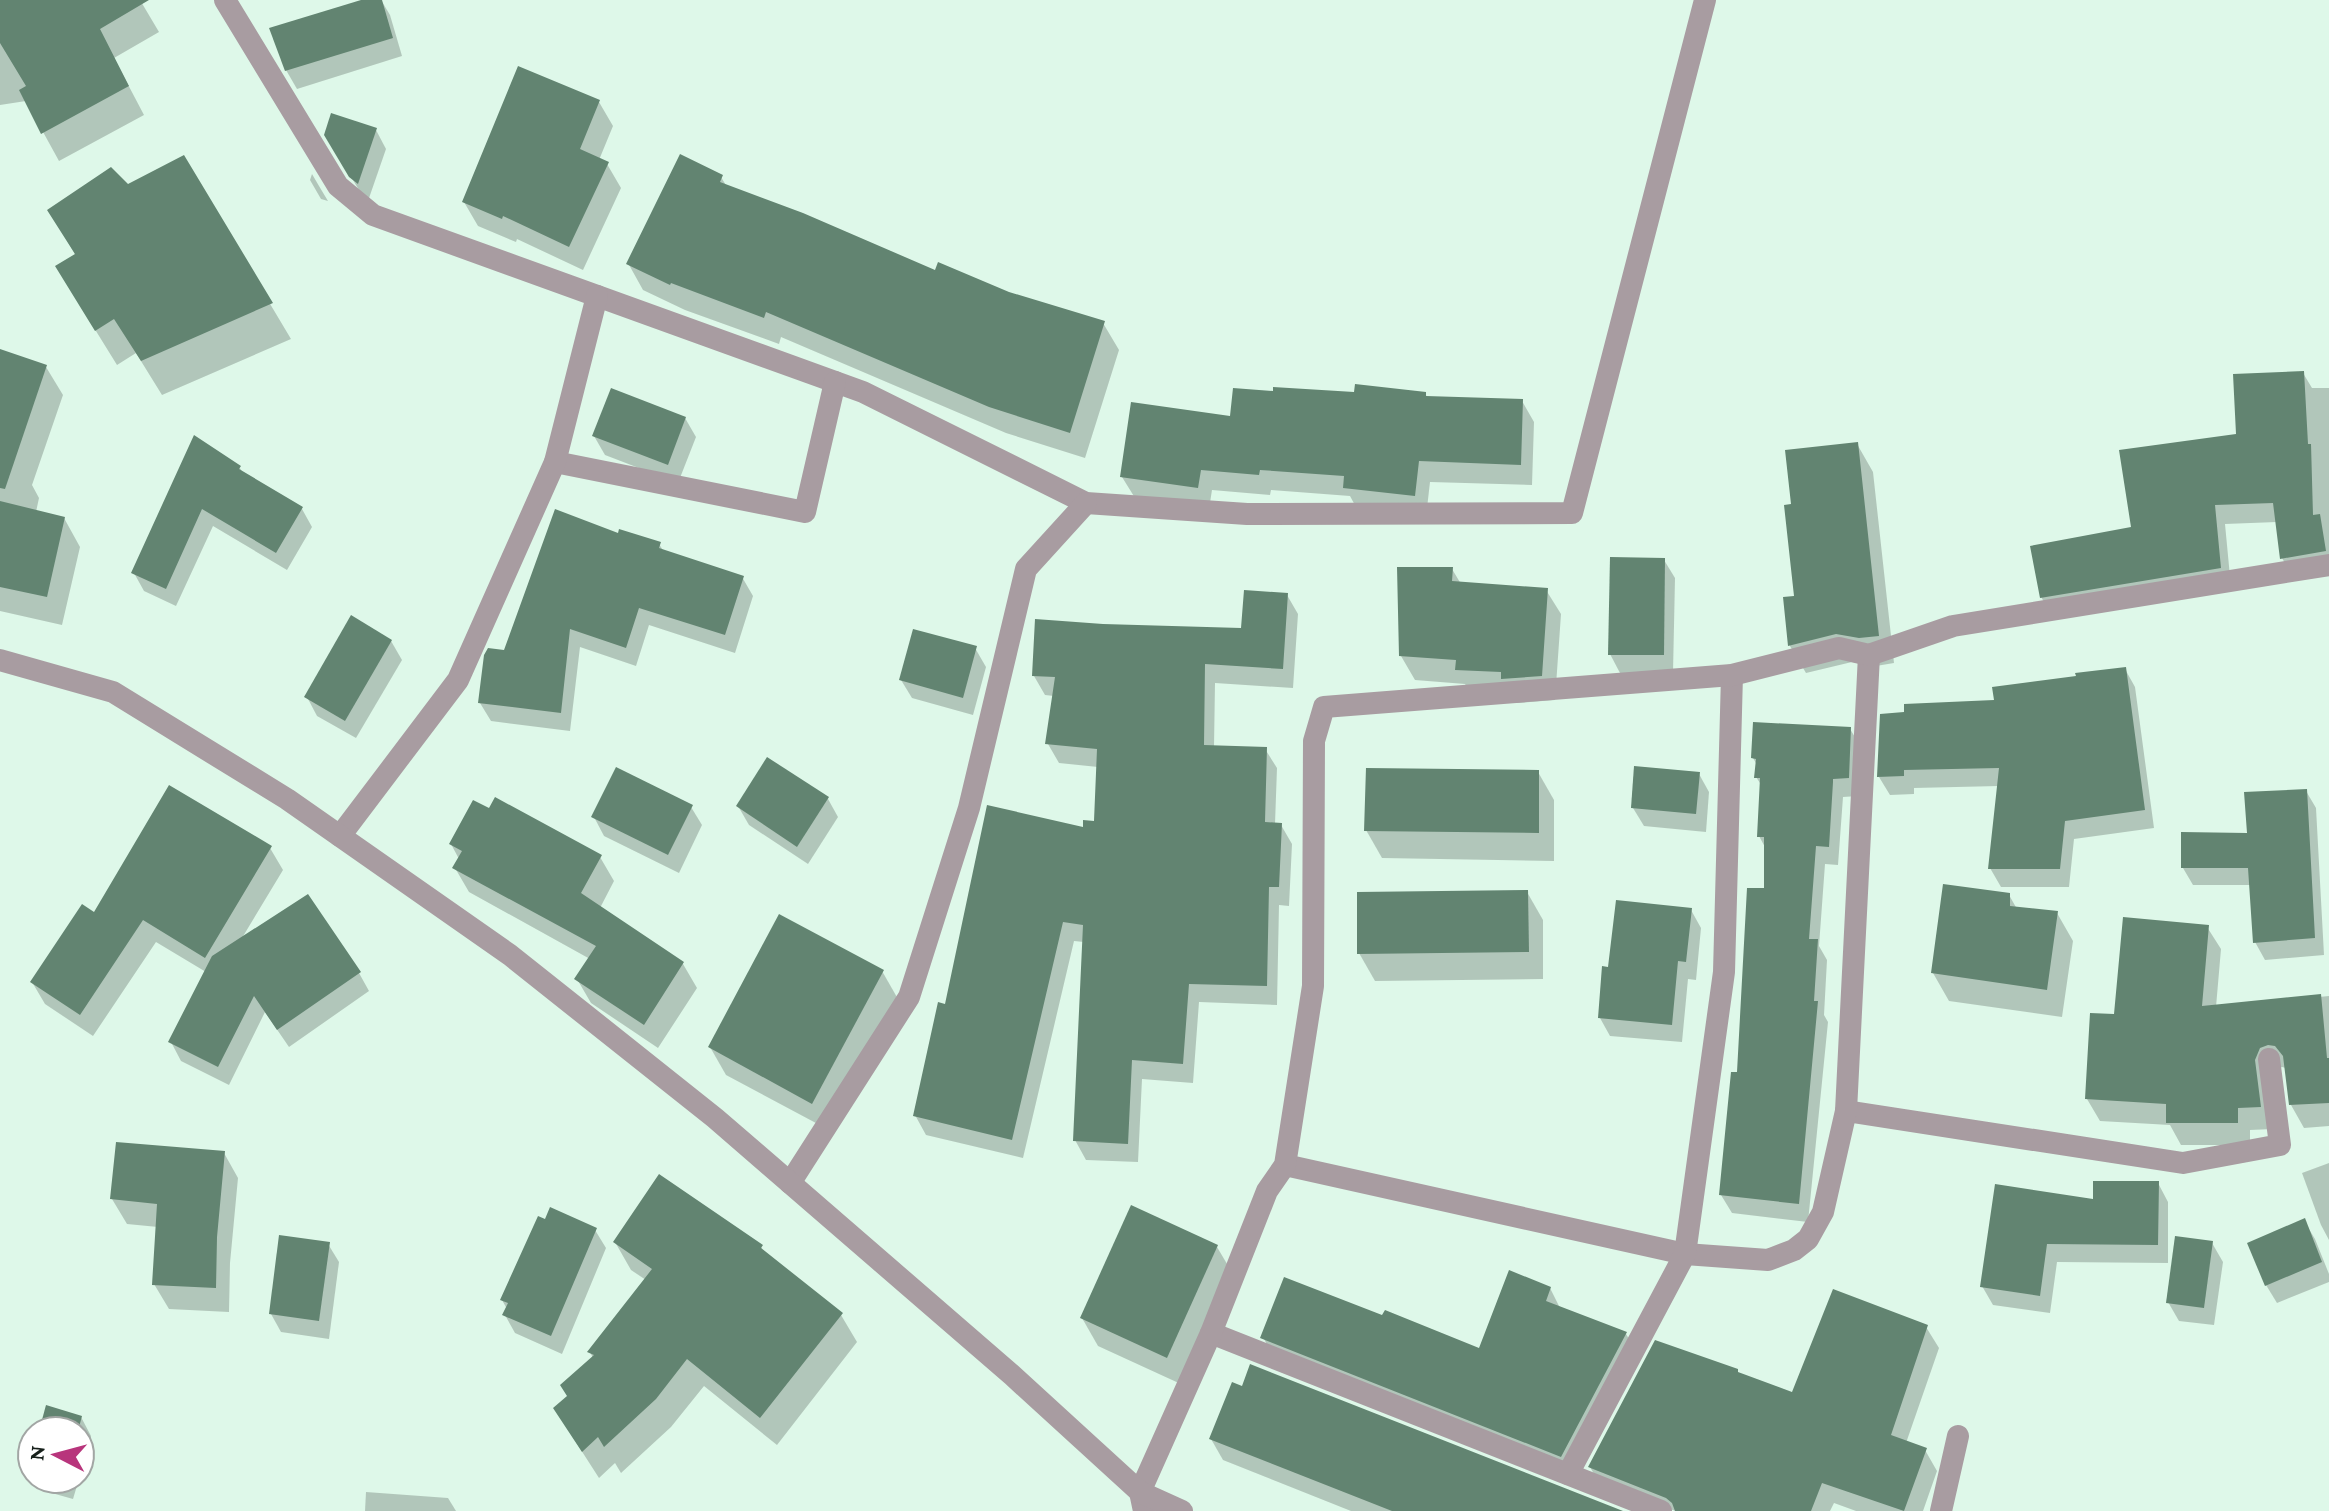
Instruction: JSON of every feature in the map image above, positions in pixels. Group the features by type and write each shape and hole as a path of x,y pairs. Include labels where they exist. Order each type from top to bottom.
{"street":[{"path":"225,0 338,186 373,215 835,382 877,399 1086,503 1247,514 1572,513 1705,0"},
{"path":"340,836 458,680 555,462 597,296"},
{"path":"555,462 805,512 835,382"},
{"path":"790,1183 909,997 969,808 1026,569 1086,503"},
{"path":"1142,1502 1267,1191 1285,1165 1313,986 1314,741 1324,707 1732,675 1839,648 1869,655 1953,626 2329,565"},
{"path":"1285,1165 1685,1254 1768,1260 1794,1250 1808,1239 1823,1212 1846,1111 1869,655"},
{"path":"0,660 113,692 287,799 510,955 715,1118 1012,1375 1142,1502 1182,1511"},
{"path":"1568,1474 1685,1254 1724,972 1732,675"},
{"path":"1846,1111 2183,1163 2280,1145 2269,1059"},
{"path":"1211,1333 1661,1511"},
{"path":"1941,1511 1958,1436"}],"building":[{"path":"0,0 149,0 100,29 129,86 41,134 19,90 26,86 0,43"},
{"path":"361,0 382,0 393,38 285,71 269,28"},
{"path":"518,66 600,100 580,149 609,162 569,247 503,216 502,219 462,202"},
{"path":"331,113 377,128 358,184 349,177 324,135"},
{"path":"680,154 723,175 720,182 803,213 935,270 938,262 1009,292 1105,321 1070,433 989,407 766,312 764,318 670,285 626,264"},
{"path":"184,155 273,303 141,361 114,319 95,331 55,266 75,254 47,210 111,167 128,184"},
{"path":"0,349 47,365 5,489 0,488"},
{"path":"2304,371 2308,444 2311,444 2313,515 2320,514 2326,551 2280,559 2273,503 2215,505 2221,568 2040,598 2030,546 2131,527 2119,450 2236,434 2233,374"},
{"path":"1355,384 1426,392 1426,396 1523,399 1521,465 1419,461 1415,496 1343,488 1344,476 1260,470 1259,475 1201,470 1198,488 1120,477 1131,402 1230,416 1233,388 1354,392"},
{"path":"611,388 686,417 668,465 592,436"},
{"path":"194,435 241,466 239,469 303,507 276,553 202,509 166,589 131,573"},
{"path":"1858,442 1879,636 1859,638 1836,634 1788,646 1783,597 1794,596 1784,505 1791,504 1785,450"},
{"path":"0,501 65,517 47,597 0,587"},
{"path":"555,509 618,533 619,529 661,542 659,548 744,576 725,635 639,608 626,648 570,629 561,713 478,703 484,655 488,648 504,650"},
{"path":"1610,557 1665,558 1664,655 1608,655"},
{"path":"1397,567 1453,567 1452,581 1548,588 1542,676 1501,679 1501,672 1455,670 1456,660 1399,656"},
{"path":"1244,590 1288,593 1283,669 1205,664 1204,745 1267,747 1265,822 1282,823 1279,887 1269,887 1267,986 1189,984 1183,1064 1132,1060 1128,1144 1073,1141 1083,925 1063,922 1012,1140 913,1116 938,1002 945,1004 987,805 1083,827 1083,820 1094,821 1097,749 1045,744 1055,677 1032,676 1035,619 1241,628"},
{"path":"351,615 392,640 345,721 304,697"},
{"path":"913,629 977,646 963,698 899,680"},
{"path":"2126,667 2145,810 2065,821 2060,869 1988,869 1999,768 1904,770 1904,776 1877,777 1880,714 1904,712 1904,704 1994,700 1992,687"},
{"path":"1753,722 1851,727 1849,778 1833,779 1829,847 1816,846 1809,939 1818,939 1814,1001 1818,1001 1799,1204 1719,1195 1731,1072 1737,1072 1747,888 1764,888 1764,837 1757,837 1760,778 1754,778 1756,759 1751,758"},
{"path":"767,757 829,797 797,847 736,806"},
{"path":"1634,766 1700,772 1696,814 1631,808"},
{"path":"616,767 693,805 668,855 591,817"},
{"path":"1366,768 1539,770 1539,833 1364,831"},
{"path":"169,785 272,846 205,958 143,920 80,1015 30,982 82,904 94,912"},
{"path":"2307,789 2315,938 2253,943 2248,868 2181,868 2181,832 2247,833 2244,792"},
{"path":"495,797 602,855 581,893 684,962 644,1025 574,979 596,946 452,868 462,851 449,844 473,800 489,808"},
{"path":"1943,884 2010,893 2010,906 2058,911 2047,990 1931,973"},
{"path":"1528,890 1529,952 1357,954 1357,892"},
{"path":"308,894 361,972 277,1030 254,996 218,1067 168,1042 212,956"},
{"path":"1616,900 1692,908 1686,962 1678,961 1672,1025 1598,1018 1602,966 1608,967"},
{"path":"779,914 884,970 812,1104 708,1047"},
{"path":"2123,917 2209,925 2202,1006 2321,994 2329,1058 2329,1103 2289,1105 2283,1056 2275,1046 2268,1045 2260,1048 2255,1060 2261,1107 2238,1108 2238,1123 2166,1123 2166,1104 2085,1099 2090,1013 2114,1014"},
{"path":"116,1142 225,1151 216,1288 152,1285 157,1204 110,1199"},
{"path":"659,1174 763,1245 761,1248 843,1313 760,1418 687,1359 656,1399 604,1447 598,1437 582,1452 553,1408 567,1396 560,1385 594,1355 587,1352 652,1269 613,1242"},
{"path":"2093,1181 2159,1181 2158,1245 2047,1244 2040,1296 1980,1287 1995,1184 2093,1199"},
{"path":"1131,1205 1218,1245 1167,1358 1080,1318"},
{"path":"550,1207 597,1228 551,1336 502,1315 508,1303 500,1300 538,1216 545,1219"},
{"path":"2305,1218 2322,1262 2265,1286 2247,1243"},
{"path":"279,1235 330,1242 319,1321 269,1314"},
{"path":"2175,1236 2213,1241 2204,1308 2166,1303"},
{"path":"1509,1270 1551,1287 1546,1301 1627,1332 1561,1457 1260,1338 1284,1277 1382,1315 1385,1310 1479,1348"},
{"path":"1833,1289 1928,1325 1891,1435 1927,1448 1904,1511 1822,1483 1811,1511 1675,1511 1666,1498 1588,1467 1655,1340 1792,1392"},
{"path":"1250,1364 1623,1511 1392,1511 1209,1439 1232,1382 1242,1386"},
{"path":"46,1405 79,1415 43,1415"}]}
